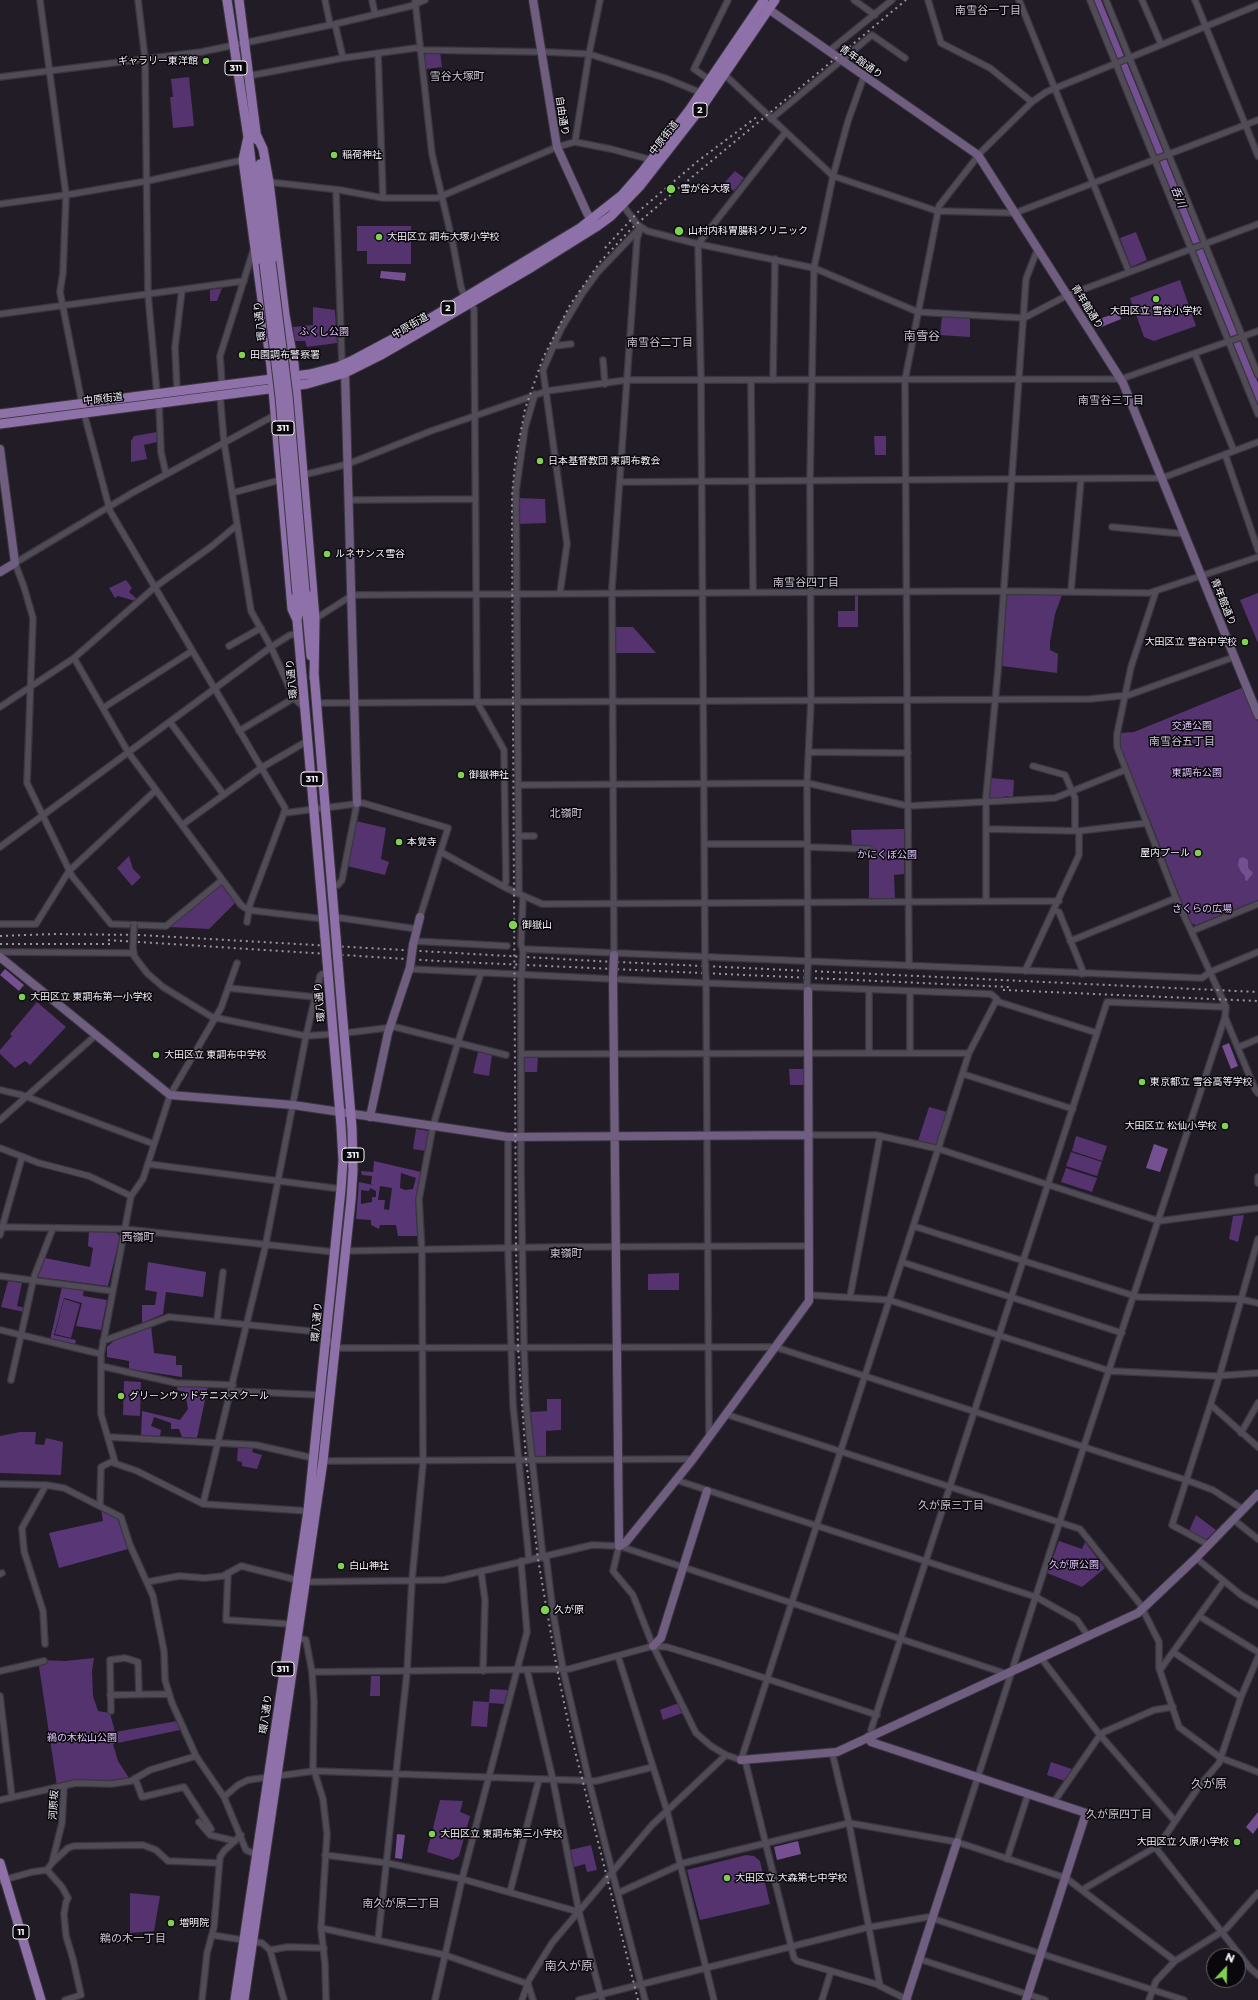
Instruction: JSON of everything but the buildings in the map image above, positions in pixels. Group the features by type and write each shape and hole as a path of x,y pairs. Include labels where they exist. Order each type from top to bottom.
{"main road":[{"name":"環八通り","path":"227,0 233,46 252,135"},
{"name":"環八通り","path":"238,0 248,76 252,135 268,262 288,396 301,593 314,678 331,886 329,918 325,937 343,1160 301,1581 297,1638 257,1855 248,1941 244,2000"},
{"name":"中原街道","path":"0,424 296,386 326,380 344,369 400,344 620,202 644,182 705,95 710,80 765,4 775,0"},
{"name":"中原街道","path":"620,202 705,95 725,75 765,4"},
{"path":"252,135 243,160 272,378 292,609 297,620"},
{"name":"311","path":"252,135 263,150 285,315 290,338 295,376 315,619 314,678"},
{"path":"264,318 285,315"},
{"name":"中原街道","path":"0,414 344,369"},
{"name":"環八通り","path":"235,2000 248,1941 272,1778 290,1624 301,1581 323,1461 336,1347 353,1170 351,1114 336,937 329,918 315,810 298,634 297,620 301,593"},
{"name":"11","path":"0,1863 3,1881 42,2000"}],"street":[{"path":"40,0 66,195 63,274 60,292 64,305 82,403"},
{"path":"138,0 145,58 148,294 157,394"},
{"path":"325,0 343,58"},
{"path":"372,0 375,14"},
{"path":"0,77 201,52 333,24 425,0"},
{"name":"自由通り","path":"533,0 557,147 592,220"},
{"path":"575,142 600,0"},
{"path":"710,80 694,70 728,0"},
{"path":"854,0 875,15"},
{"path":"829,51 892,0"},
{"path":"928,0 941,43 990,68 1032,102"},
{"path":"1019,0 1054,89 1130,272"},
{"path":"1090,0 1193,248 1258,414"},
{"path":"1106,0 1127,58 1258,375"},
{"path":"1142,0 1161,44"},
{"path":"1195,0 1247,124 1258,156"},
{"path":"415,2 432,150 441,197 468,301 474,309 475,315 474,416 477,702 504,750 506,882 503,886"},
{"name":"青年館通り","path":"765,4 842,61 978,155 1121,379 1258,715"},
{"path":"909,966 905,380 937,211 939,206 978,155 1032,102 1054,89 1258,5"},
{"path":"771,119 872,35 905,58"},
{"path":"248,76 343,58 416,48 424,50 590,54 665,78 705,95"},
{"path":"378,53 383,198"},
{"path":"725,75 785,133 833,176 937,211 1015,213 1258,120"},
{"path":"619,1546 626,1542 693,1459 809,1301 807,783 811,700 810,481 814,268 833,176 848,121 864,76"},
{"path":"709,1436 707,1347 707,1054 704,902 702,481 698,244 785,133"},
{"path":"268,182 336,190 383,198 441,197 557,147 575,142 612,148 652,160"},
{"path":"0,204 66,195 147,181 243,160"},
{"path":"331,886 338,885 342,880 358,803 348,464 336,190"},
{"path":"620,202 641,228 647,231 698,244 814,268 918,312 1024,318 1068,295 1258,224"},
{"path":"560,593 567,544 543,370 565,322 592,280 641,228"},
{"path":"641,228 637,239 612,592 613,978 619,1546 613,1571 633,1595 653,1646 696,1733 711,1746 726,1755 743,1760 832,1752 1010,1673 1142,1611 1244,1510 1258,1494"},
{"path":"222,385 220,356 254,247"},
{"path":"986,901 986,802 996,700 1026,279 1038,248"},
{"path":"772,380 775,259"},
{"path":"0,314 244,281"},
{"path":"177,391 175,347 182,290"},
{"path":"303,475 348,464 474,416 547,391 627,380 1121,379 1258,331"},
{"path":"554,346 571,344"},
{"path":"1195,354 1234,451"},
{"path":"604,360 606,384"},
{"path":"751,380 753,592"},
{"path":"535,394 525,428 516,491 519,836 521,944 523,950 521,973 521,1054 526,1404 545,1557 553,1612 564,1669 589,1781 645,2000"},
{"path":"220,395 224,442 251,612 272,647 294,698 300,704 305,704"},
{"path":"159,403 161,452 166,474"},
{"path":"84,413 108,506 284,808 284,813 248,910 247,922"},
{"path":"0,576 6,568 108,506 274,415"},
{"path":"620,482 1081,480 1162,478 1258,442"},
{"path":"0,449 6,568 24,587 33,618 27,783 69,871 111,924 166,926 222,880"},
{"path":"1225,454 1258,550"},
{"path":"232,493 280,480"},
{"path":"1071,591 1079,524 1081,480"},
{"path":"349,500 475,499"},
{"path":"0,707 74,658 155,587 212,546 237,525"},
{"path":"1112,527 1185,534"},
{"path":"315,619 352,596 612,592 1071,591 1149,593 1258,557"},
{"path":"410,968 481,973 521,973 706,981 807,988 991,994 997,999 969,1053 816,1526 743,1760 794,1958 797,1961 880,1986 907,2000 1010,1673 1061,1522 1084,1446 1226,1017 1226,1008 1176,898 1125,770 1116,742 1131,667 1156,591"},
{"path":"229,646 260,628"},
{"path":"0,847 214,688 290,635 298,634"},
{"path":"102,708 192,650"},
{"path":"316,704 518,701 908,701 1090,699 1124,696 1234,657"},
{"path":"74,658 128,752 241,906 248,910 417,929"},
{"path":"239,731 294,698"},
{"path":"170,722 224,795"},
{"path":"182,825 261,768 309,740"},
{"path":"809,752 908,753"},
{"path":"1025,971 1059,901 1078,855 1073,791 1066,775 1033,766"},
{"path":"519,785 704,785 807,783 908,806 1056,798 1125,770"},
{"path":"0,924 36,924 69,871 156,790"},
{"path":"284,813 358,803 382,808 448,828 420,917 413,943 410,968 390,1028 370,1117"},
{"path":"986,829 1077,831 1147,823"},
{"path":"519,836 534,836"},
{"path":"704,844 869,849"},
{"path":"441,852 503,886 542,904 1059,901"},
{"path":"1070,941 1176,898"},
{"path":"1192,931 1258,904"},
{"path":"1054,910 1059,912 1082,974"},
{"path":"134,924 134,956 147,973 163,986 216,1019 306,1036 334,1034"},
{"path":"413,943 507,946"},
{"path":"523,950 808,963 1202,978 1210,972 1258,952"},
{"path":"0,952 134,951"},
{"path":"0,957 170,1095 293,1105 508,1137 880,1136 939,1148 1159,1221 1258,1208"},
{"path":"115,1462 101,1414 101,1354 131,1196 143,1179 170,1095 216,1019 237,963"},
{"path":"378,1940 407,1672 412,1580 423,1460 422,1250 419,1199 433,1126 481,973"},
{"path":"203,1504 266,1244 306,1036 315,997 320,976 322,974 329,974"},
{"path":"228,988 315,997"},
{"path":"869,990 869,1054"},
{"path":"910,992 910,1053"},
{"path":"996,1002 1097,1033"},
{"path":"1027,1997 1087,1816 1086,1813 871,1742 872,1730 1107,1002 1226,1008"},
{"path":"1226,1017 1255,1089 1258,1093"},
{"path":"344,1033 395,1027 506,1055"},
{"path":"0,1120 96,1035"},
{"path":"1239,1047 1258,1039"},
{"path":"521,1054 707,1054 809,1052 869,1054 969,1053"},
{"path":"963,1074 1073,1109"},
{"path":"0,1090 26,1096 154,1144"},
{"path":"850,1296 880,1136"},
{"path":"508,1137 510,1347 517,1460 529,1560"},
{"path":"0,1148 22,1157 89,1176 131,1196"},
{"path":"0,1235 22,1157"},
{"path":"148,1164 341,1189"},
{"path":"1258,1177 1258,1183"},
{"path":"913,1226 1134,1296 1240,1299 1258,1303"},
{"path":"1,1228 124,1229 334,1252"},
{"path":"11,1380 34,1281 53,1228"},
{"path":"1209,1545 1172,1524 1211,1405 1258,1239"},
{"path":"345,1251 615,1246 809,1246"},
{"path":"902,1262 1122,1333"},
{"path":"217,1321 223,1272"},
{"path":"0,1276 113,1291"},
{"path":"809,1295 850,1296 889,1300 1110,1371 1219,1376 1258,1373"},
{"path":"103,1341 169,1317 320,1332 336,1347 775,1347 1186,1480 1213,1490 1244,1510"},
{"path":"0,1330 101,1354"},
{"path":"101,1366 176,1383 320,1395"},
{"path":"1241,1432 1258,1403"},
{"path":"1211,1405 1258,1447"},
{"path":"725,1414 1080,1529 1140,1604 1142,1611 1159,1642 1160,1670 1179,1726 1221,1758 1258,1772"},
{"path":"108,1437 256,1445 313,1458"},
{"path":"323,1461 693,1459"},
{"path":"100,1506 101,1467 111,1462 115,1462 137,1471 203,1504 308,1511"},
{"path":"676,1480 1036,1597 1077,1620 1088,1636"},
{"path":"0,1484 46,1485 64,1488 121,1517 130,1545 147,1582 158,1618 164,1651 165,1680 168,1694 196,1756 224,1797 246,1850 257,1855"},
{"path":"45,1644 43,1611 24,1551 22,1528 46,1485"},
{"path":"653,1646 661,1638 707,1490"},
{"path":"1234,1520 1258,1539"},
{"path":"147,1582 180,1576 205,1578 223,1576 241,1566 301,1581 444,1580 592,1545 619,1546 1010,1673"},
{"path":"1196,1558 1241,1595 1258,1605"},
{"path":"435,2000 462,1879 527,1632 521,1562"},
{"path":"481,1571 485,1600 483,1671"},
{"path":"228,1573 226,1620 290,1624"},
{"path":"1160,1670 1224,1581"},
{"path":"1199,1616 1229,1636 1258,1652"},
{"path":"297,1638 306,1640 312,1672 314,1702 312,1741 314,1771 325,1810 326,1834 321,1928 324,1948 326,2000"},
{"path":"312,1672 564,1669 653,1646 667,1647 768,1678 877,1715"},
{"path":"1173,1652 1242,1697"},
{"path":"618,1656 667,1811 714,2000"},
{"path":"1082,1890 1159,1845 1200,1785 1220,1763 1242,1697 1258,1657"},
{"path":"110,1711 110,1660 124,1658 138,1662 139,1694"},
{"path":"1041,1658 1100,1735 1175,1820"},
{"path":"0,1671 44,1661"},
{"path":"527,1670 553,1780 579,1912 601,1997"},
{"path":"110,1695 168,1694"},
{"path":"0,1696 12,1797"},
{"path":"1053,1802 1100,1735 1154,1710 1173,1707"},
{"path":"832,1752 849,1823 880,1986"},
{"path":"522,2000 528,1984 539,1963 552,1943 652,1825 726,1755"},
{"name":"河原坂","path":"52,1863 62,1823 64,1786 76,1783 102,1784 131,1781 150,1770 196,1756"},
{"path":"224,1797 238,1785 248,1780 272,1778 314,1771 596,1781 653,1767"},
{"path":"135,1778 142,1797 184,1787 210,1829"},
{"path":"510,1892 539,1779"},
{"path":"0,1800 64,1786"},
{"path":"1007,1859 1028,1794"},
{"path":"199,1822 210,1835 235,1841"},
{"path":"618,1893 681,1865 764,1843 849,1823 957,1842 1066,1878 1175,1961"},
{"path":"202,2000 203,1979 217,1901 219,1863 224,1851 241,1835"},
{"path":"3,1881 47,1870 52,1863 68,1848 74,1846 143,1845 156,1850 168,1862 219,1863"},
{"path":"1155,1848 1250,1968 1258,1975"},
{"path":"325,1855 387,1863 462,1879 579,1912"},
{"path":"47,1870 62,1887 68,1898 64,1914 66,1936 73,1959 80,1995 65,2000"},
{"path":"1149,2000 1156,1981 1175,1961 1226,1929 1258,1893"},
{"path":"579,2000 601,1997 706,1968 870,1927 928,1917 1184,2000"},
{"path":"321,1928 445,1955 528,1984"},
{"path":"212,1935 262,1943 270,1950 284,2000"},
{"path":"270,1950 288,1947 324,1948"},
{"path":"919,1958 1027,1997 1045,2000"},
{"path":"822,2000 831,1972"},
{"path":"528,1984 533,2000"}],"green space":[{"path":"424,52 440,52 442,67 426,69"},
{"path":"189,77 194,126 173,128 170,97 173,97 171,79"},
{"path":"735,171 744,178 734,191 724,183"},
{"path":"357,226 411,226 411,264 367,264 367,251 357,251"},
{"path":"1136,232 1147,260 1131,267 1120,238"},
{"path":"1180,280 1196,326 1154,341 1144,337 1130,298"},
{"path":"222,288 217,301 210,301 210,290"},
{"name":"ふくし公園","path":"313,307 335,310 337,343 307,347 305,341 295,341 293,327 313,325"},
{"path":"942,316 970,318 970,337 940,335"},
{"path":"157,432 157,442 144,445 147,459 131,462 131,441 134,436"},
{"path":"874,436 886,436 886,455 875,455"},
{"path":"516,498 545,499 546,523 517,524"},
{"path":"126,580 132,588 129,592 137,599 135,601 118,596 115,598 109,588"},
{"path":"855,593 858,593 858,627 838,627 838,611 855,611"},
{"path":"1007,593 1062,595 1055,614 1050,642 1050,650 1058,654 1057,673 1002,666"},
{"path":"1258,593 1258,643 1240,600"},
{"path":"615,627 633,627 656,653 615,653"},
{"name":"東調布公園","path":"1244,687 1258,722 1258,900 1196,925 1190,923 1149,818 1118,747 1120,733 1134,732"},
{"path":"990,778 1014,780 1013,798 1006,796 1003,798 988,799"},
{"path":"356,821 386,828 381,859 389,862 385,875 347,866"},
{"name":"かにくぼ公園","path":"904,829 904,874 894,875 895,898 869,898 869,848 852,847 851,830"},
{"path":"129,856 133,869 141,877 132,886 117,868"},
{"path":"221,884 235,903 209,929 170,927"},
{"path":"37,1002 66,1027 30,1065 25,1061 15,1068 0,1054 0,1050 12,1036 10,1034"},
{"path":"478,1052 492,1055 489,1076 473,1073"},
{"path":"522,1057 538,1057 537,1072 523,1072"},
{"path":"789,1069 804,1069 804,1085 790,1085"},
{"path":"929,1107 947,1112 936,1145 918,1141"},
{"path":"416,1129 429,1131 425,1151 413,1149"},
{"path":"1076,1136 1107,1146 1102,1161 1072,1151"},
{"path":"1071,1152 1102,1162 1097,1176 1066,1166"},
{"path":"1066,1168 1097,1178 1092,1192 1061,1182"},
{"path":"1244,1215 1238,1242 1229,1239 1233,1216"},
{"path":"679,1273 679,1290 648,1290 648,1274"},
{"path":"8,1281 22,1283 17,1306 25,1308 24,1312 1,1307"},
{"path":"64,1299 80,1304 71,1338 55,1334"},
{"path":"124,1381 141,1382 140,1416 123,1415"},
{"path":"547,1399 561,1399 561,1430 546,1431 546,1457 533,1458 531,1412 547,1411"},
{"path":"20,1432 36,1432 35,1444 44,1445 46,1438 63,1442 61,1475 0,1473 0,1436"},
{"path":"238,1446 254,1447 252,1452 262,1455 257,1469 242,1466 242,1462 237,1461"},
{"path":"1196,1515 1216,1530 1206,1540 1189,1531"},
{"name":"久が原公園","path":"1059,1541 1082,1549 1085,1542 1105,1568 1082,1587 1047,1573"},
{"name":"鵜の木松山公園","path":"94,1658 92,1671 93,1696 98,1711 110,1713 115,1732 177,1721 180,1730 113,1744 118,1761 131,1781 57,1786 38,1660 65,1661"},
{"path":"371,1676 380,1676 380,1696 370,1696"},
{"path":"490,1689 508,1690 504,1704 489,1703 487,1727 471,1726 473,1701 489,1702"},
{"path":"681,1702 685,1712 663,1720 660,1710"},
{"path":"1051,1762 1072,1769 1073,1771 1065,1781 1047,1775"},
{"path":"440,1800 463,1801 460,1812 470,1816 459,1856 453,1860 427,1852"},
{"path":"591,1845 597,1870 587,1872 585,1864 574,1867 570,1850"},
{"path":"746,1855 754,1856 760,1861 770,1904 700,1920 687,1870"},
{"path":"130,1893 160,1896 154,1931 130,1933"}],"shaded area":[{"path":"374,1161 421,1172 419,1236 398,1236 396,1225 380,1225 379,1229 371,1225 371,1220 356,1219 359,1182 373,1185 371,1184 372,1176 362,1175 361,1171 373,1172","holes":["401,1173 416,1178 413,1189 405,1190 400,1188","380,1186 392,1188 389,1210 384,1209 385,1200 378,1200","370,1188 376,1191 376,1197 372,1197 372,1202 361,1204 361,1190 369,1191"]},
{"path":"89,1231 116,1232 120,1237 108,1286 38,1277 45,1258 90,1267 93,1248 88,1246"},
{"path":"148,1262 206,1272 203,1297 166,1292 163,1314 142,1323 142,1305 155,1305 157,1292 145,1290"},
{"path":"62,1287 84,1289 83,1296 107,1300 101,1330 76,1326 82,1303 64,1298 54,1335 76,1340 75,1345 50,1340"},
{"path":"151,1325 154,1353 176,1356 176,1365 182,1365 182,1377 129,1369 129,1361 107,1357 107,1347 116,1339"},
{"path":"178,1385 208,1386 197,1438 182,1437 179,1429 171,1429 171,1423 154,1417 151,1426 161,1430 160,1437 141,1436 142,1411 180,1420 188,1409 185,1392 177,1390"},
{"path":"101,1509 119,1518 128,1549 59,1568 49,1533 103,1521"}],"water":[{"name":"呑川","path":"1093,0 1101,0 1241,341 1258,383 1258,405"},
{"path":"381,271 406,273 405,281 380,278"},
{"path":"1119,312 1121,319 1099,328 1096,320"},
{"path":"1243,857 1248,860 1248,868 1253,873 1247,881 1245,880 1245,876 1241,872 1238,865 1239,859"},
{"path":"5,969 24,985 19,991 0,975"},
{"path":"1229,1043 1238,1066 1231,1069 1222,1046"},
{"path":"1154,1144 1168,1149 1160,1172 1146,1168"},
{"path":"1258,1812 1258,1827 1253,1834 1246,1827"},
{"path":"397,1834 405,1835 402,1859 395,1858"},
{"path":"798,1841 801,1854 777,1860 774,1847"}],"railway":[{"path":"638,2000 570,1731 557,1669 538,1559 526,1460 518,1347 516,1248 512,539 512,496 515,463 525,409 543,358 570,305 600,262 632,228 674,192 906,0"},
{"path":"605,248 639,211 698,161 758,116"},
{"path":"0,936 54,934 139,935 596,961 1258,992"},
{"path":"108,940 438,961 1009,987"},
{"path":"0,944 114,944"},
{"path":"1003,990 1258,1001"}],"place":[{"name":"ギャラリー東洋館","path":"206,61"},
{"name":"稲荷神社","path":"334,155"},
{"name":"雪が谷大塚","path":"671,189"},
{"name":"山村内科胃腸科クリニック","path":"679,231"},
{"name":"大田区立 調布大塚小学校","path":"379,237"},
{"name":"大田区立 雪谷小学校","path":"1156,299"},
{"name":"田園調布警察署","path":"242,355"},
{"name":"日本基督教団 東調布教会","path":"540,461"},
{"name":"ルネサンス雪谷","path":"327,554"},
{"name":"大田区立 雪谷中学校","path":"1245,642"},
{"name":"御嶽神社","path":"461,775"},
{"name":"本覚寺","path":"399,842"},
{"name":"屋内プール","path":"1198,853"},
{"name":"御嶽山","path":"513,925"},
{"name":"大田区立 東調布第一小学校","path":"22,997"},
{"name":"大田区立 東調布中学校","path":"156,1055"},
{"name":"東京都立 雪谷高等学校","path":"1142,1082"},
{"name":"大田区立 松仙小学校","path":"1225,1126"},
{"name":"グリーンウッドテニススクール","path":"121,1396"},
{"name":"白山神社","path":"341,1566"},
{"name":"久が原","path":"545,1610"},
{"name":"大田区立 東調布第三小学校","path":"432,1834"},
{"name":"大田区立 久原小学校","path":"1237,1842"},
{"name":"大田区立 大森第七中学校","path":"727,1878"},
{"name":"増明院","path":"171,1923"}],"district":[{"name":"南雪谷一丁目","path":"988,11"},
{"name":"雪谷大塚町","path":"457,77"},
{"name":"南雪谷","path":"922,336"},
{"name":"南雪谷二丁目","path":"660,343"},
{"name":"南雪谷三丁目","path":"1111,401"},
{"name":"南雪谷四丁目","path":"806,583"},
{"name":"南雪谷五丁目","path":"1182,742"},
{"name":"北嶺町","path":"566,814"},
{"name":"西嶺町","path":"138,1238"},
{"name":"東嶺町","path":"566,1254"},
{"name":"久が原三丁目","path":"951,1506"},
{"name":"久が原","path":"1209,1784"},
{"name":"久が原四丁目","path":"1119,1815"},
{"name":"南久が原二丁目","path":"401,1904"},
{"name":"鵜の木一丁目","path":"133,1939"},
{"name":"南久が原","path":"569,1966"}],"park label":[{"name":"交通公園","path":"1192,726"},
{"name":"さくらの広場","path":"1202,909"}]}
